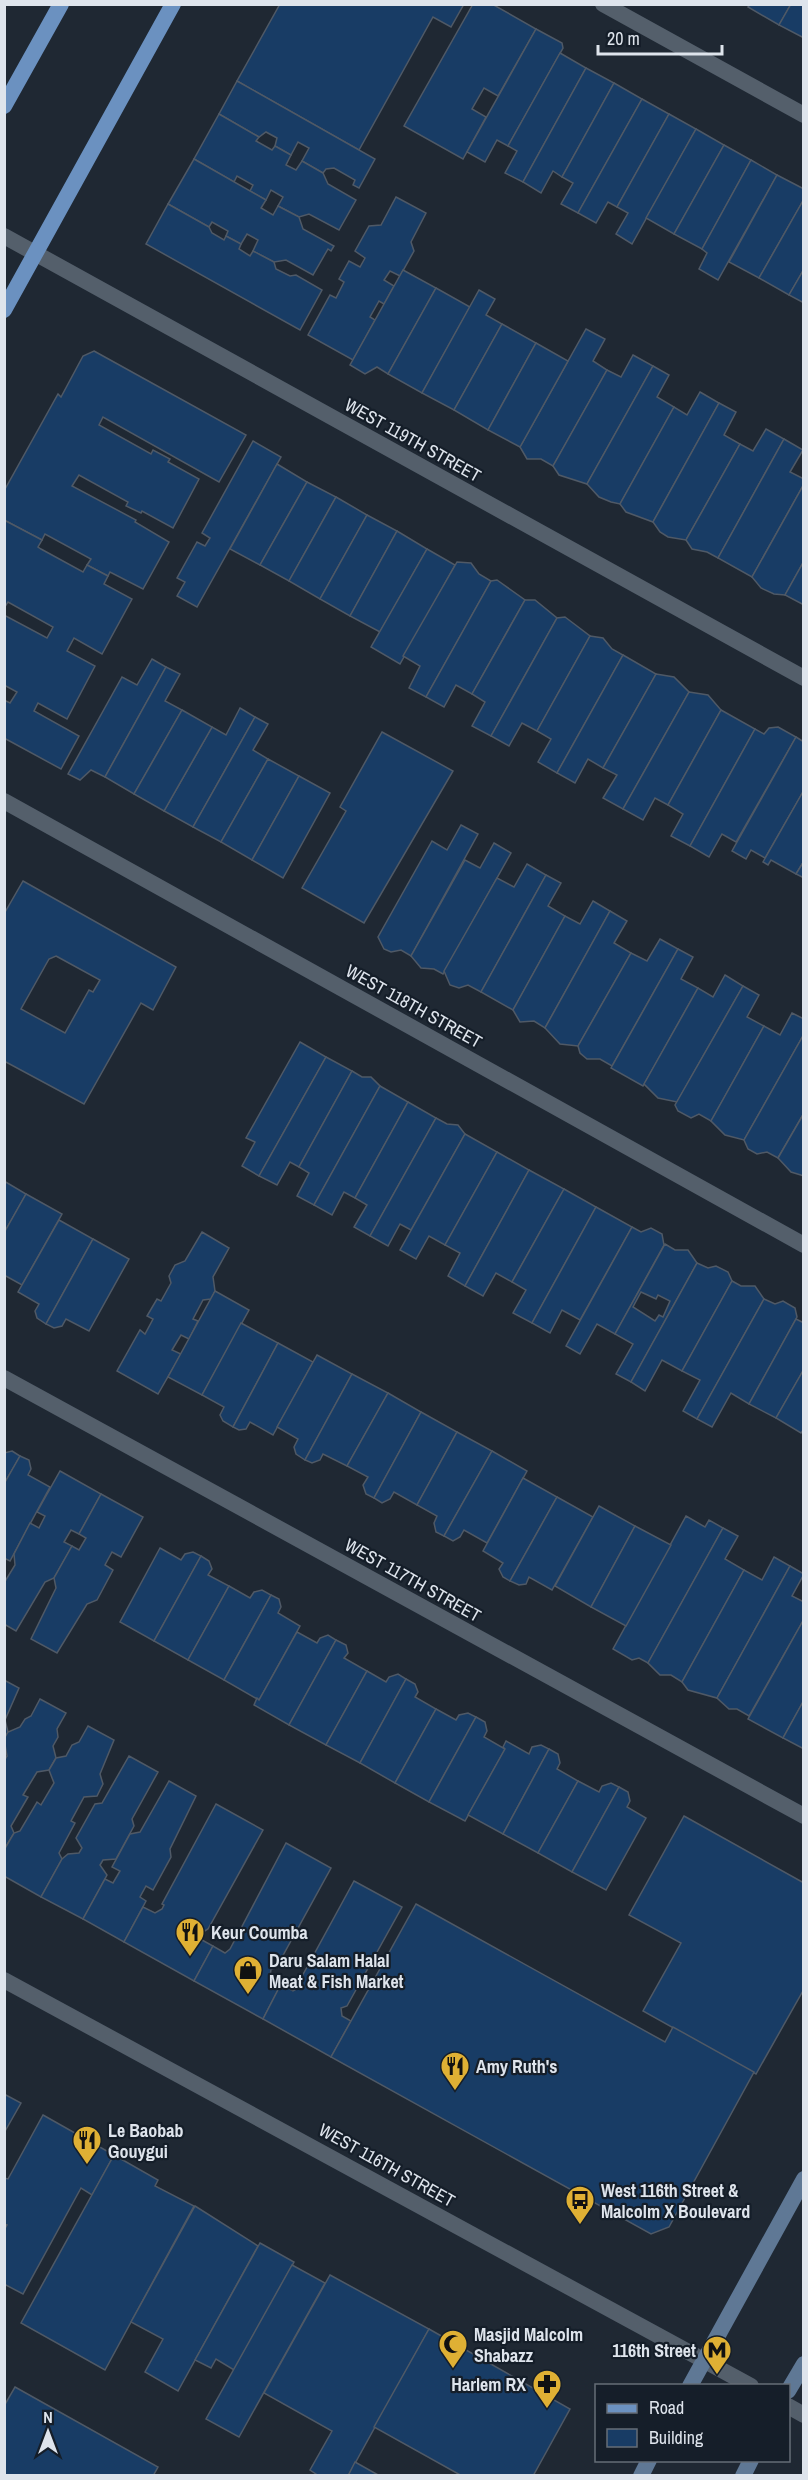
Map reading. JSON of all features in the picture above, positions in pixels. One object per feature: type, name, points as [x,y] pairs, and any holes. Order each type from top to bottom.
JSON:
[{"type":"main road","points":[[4,106],[61,4]]},
{"type":"main road","points":[[4,310],[173,4]]},
{"type":"main road","points":[[691,2384],[804,2179]]},
{"type":"main road","points":[[790,2389],[804,2364]]},
{"type":"street","points":[[603,4],[804,115]]},
{"type":"street","name":"WEST 119TH STREET","points":[[4,236],[804,678]]},
{"type":"street","name":"WEST 118TH STREET","points":[[4,801],[804,1245]]},
{"type":"street","name":"WEST 117TH STREET","points":[[4,1378],[804,1816]]},
{"type":"street","name":"WEST 116TH STREET","points":[[4,1980],[749,2384]]},
{"type":"street","points":[[790,2407],[804,2415]]},
{"type":"building","points":[[280,4],[464,4],[451,27],[433,17],[359,150],[237,81]]},
{"type":"building","points":[[473,4],[492,4],[536,29],[498,96],[484,88],[472,109],[486,117],[463,159],[404,126]]},
{"type":"building","points":[[750,4],[791,4],[779,25],[748,7]]},
{"type":"building","points":[[791,4],[804,4],[804,38],[779,25]]},
{"type":"building","points":[[536,29],[562,43],[563,48],[508,146],[497,140],[485,162],[467,152]]},
{"type":"building","points":[[560,53],[586,68],[523,182],[505,173],[517,151],[508,146]]},
{"type":"building","points":[[586,68],[614,83],[562,177],[553,171],[541,193],[523,182]]},
{"type":"building","points":[[237,81],[375,159],[359,188],[353,185],[355,180],[334,168],[326,169],[323,173],[302,161],[309,148],[298,142],[291,155],[275,146],[277,138],[266,132],[259,137],[219,114]]},
{"type":"building","points":[[614,83],[642,99],[578,213],[561,204],[573,183],[562,177]]},
{"type":"building","points":[[642,99],[669,114],[617,207],[608,202],[596,223],[578,213]]},
{"type":"building","points":[[219,114],[259,137],[256,141],[272,150],[275,146],[291,155],[286,165],[296,170],[302,161],[323,173],[328,184],[356,200],[339,230],[309,214],[299,217],[278,206],[283,197],[271,190],[266,200],[250,191],[253,185],[237,176],[234,182],[194,159]]},
{"type":"building","points":[[669,114],[696,129],[632,244],[616,234],[628,213],[617,207]]},
{"type":"building","points":[[696,129],[724,145],[674,234],[646,218]]},
{"type":"building","points":[[724,145],[751,160],[702,249],[674,234]]},
{"type":"building","points":[[194,159],[266,200],[261,208],[273,215],[278,206],[299,217],[303,229],[334,246],[331,251],[328,249],[313,275],[286,260],[274,262],[253,251],[258,240],[247,234],[241,244],[226,236],[228,231],[212,222],[209,227],[168,204]]},
{"type":"building","points":[[751,160],[777,175],[718,280],[699,269],[707,253],[702,249]]},
{"type":"building","points":[[777,175],[804,189],[804,199],[759,278],[729,262]]},
{"type":"building","points":[[396,197],[426,213],[411,242],[414,251],[400,276],[390,271],[384,280],[394,286],[384,304],[379,301],[370,317],[375,320],[353,360],[308,335],[330,295],[336,298],[344,282],[339,279],[349,261],[360,267],[365,258],[355,251],[369,226],[381,225]]},
{"type":"building","points":[[804,199],[804,269],[789,295],[759,278]]},
{"type":"building","points":[[168,204],[209,227],[212,233],[224,240],[226,236],[241,244],[239,249],[250,256],[253,251],[274,262],[276,269],[290,276],[296,275],[322,290],[300,330],[146,244]]},
{"type":"building","points":[[804,269],[804,303],[789,295]]},
{"type":"building","points":[[403,270],[436,288],[388,374],[377,367],[365,374],[350,365]]},
{"type":"building","points":[[436,288],[470,307],[422,393],[388,374]]},
{"type":"building","points":[[479,290],[495,299],[486,315],[502,324],[454,410],[422,393]]},
{"type":"building","points":[[502,324],[536,343],[488,430],[454,410]]},
{"type":"building","points":[[586,329],[605,339],[593,361],[607,370],[553,466],[541,459],[527,459],[520,447]]},
{"type":"building","points":[[536,343],[568,361],[520,447],[488,430]]},
{"type":"building","points":[[94,351],[246,435],[219,482],[103,417],[99,425],[151,454],[153,450],[170,459],[168,462],[199,479],[173,528],[142,511],[141,513],[126,506],[128,502],[79,475],[72,486],[136,520],[135,522],[169,542],[143,589],[110,572],[108,576],[87,565],[91,559],[45,534],[42,540],[4,520],[4,491],[58,394],[61,397],[83,356]]},
{"type":"building","points":[[633,355],[653,366],[587,484],[559,475],[553,466],[607,370],[621,377]]},
{"type":"building","points":[[653,366],[669,375],[657,397],[674,407],[620,504],[611,502],[599,497],[587,484]]},
{"type":"building","points":[[700,392],[719,403],[653,522],[626,512],[620,504],[674,407],[687,415]]},
{"type":"building","points":[[719,403],[736,412],[724,435],[740,444],[686,540],[668,537],[660,532],[653,522]]},
{"type":"building","points":[[766,429],[784,439],[718,558],[707,552],[692,549],[686,540],[740,444],[753,451]]},
{"type":"building","points":[[784,439],[803,450],[790,472],[804,479],[804,484],[752,577],[718,558]]},
{"type":"building","points":[[253,441],[281,457],[197,607],[177,596],[185,582],[177,578],[197,542],[205,546],[210,538],[202,533]]},
{"type":"building","points":[[277,464],[307,482],[260,565],[230,549]]},
{"type":"building","points":[[307,482],[336,497],[289,581],[260,565]]},
{"type":"building","points":[[804,484],[804,561],[785,595],[774,594],[761,588],[752,577]]},
{"type":"building","points":[[336,497],[367,515],[320,599],[289,581]]},
{"type":"building","points":[[367,515],[397,531],[350,616],[320,599]]},
{"type":"building","points":[[4,520],[42,540],[38,547],[83,572],[87,565],[108,576],[104,584],[132,599],[102,654],[74,638],[67,651],[95,666],[67,719],[38,703],[34,711],[79,736],[61,769],[4,738],[4,700],[10,703],[17,692],[4,685],[4,615],[47,638],[53,627],[8,602],[4,608]]},
{"type":"building","points":[[397,531],[427,549],[380,632],[350,616]]},
{"type":"building","points":[[427,549],[455,565],[400,664],[371,647]]},
{"type":"building","points":[[804,561],[804,605],[785,595]]},
{"type":"building","points":[[457,562],[471,563],[479,574],[491,581],[426,697],[409,688],[420,666],[403,656]]},
{"type":"building","points":[[497,580],[525,600],[472,694],[456,685],[444,707],[426,697],[491,581]]},
{"type":"building","points":[[525,600],[535,600],[557,618],[491,736],[472,726],[485,702],[472,694]]},
{"type":"building","points":[[565,617],[590,636],[537,731],[522,723],[509,746],[491,736],[557,618]]},
{"type":"building","points":[[590,636],[603,638],[612,649],[623,655],[557,773],[538,762],[551,739],[537,731]]},
{"type":"building","points":[[623,655],[656,674],[603,768],[588,759],[575,783],[557,773]]},
{"type":"building","points":[[152,659],[166,667],[105,777],[91,770],[80,780],[68,774],[122,677],[137,685]]},
{"type":"building","points":[[166,667],[180,674],[165,701],[182,710],[134,794],[105,777]]},
{"type":"building","points":[[656,674],[674,677],[689,692],[623,809],[603,798],[617,775],[603,768]]},
{"type":"building","points":[[689,692],[708,695],[721,710],[668,805],[655,798],[643,820],[623,809]]},
{"type":"building","points":[[240,708],[255,717],[193,827],[164,811],[212,727],[226,735]]},
{"type":"building","points":[[182,710],[212,727],[164,811],[134,794]]},
{"type":"building","points":[[721,710],[755,729],[690,846],[671,836],[683,814],[668,805]]},
{"type":"building","points":[[255,717],[268,724],[253,750],[268,759],[221,842],[193,827]]},
{"type":"building","points":[[778,727],[796,737],[736,842],[722,834],[709,857],[690,846],[755,729],[764,734],[769,728]]},
{"type":"building","points":[[382,732],[453,771],[364,923],[302,888],[346,811],[340,807]]},
{"type":"building","points":[[796,737],[804,742],[804,790],[765,858],[751,850],[746,859],[732,851]]},
{"type":"building","points":[[268,759],[299,776],[252,860],[221,842]]},
{"type":"building","points":[[299,776],[330,793],[283,878],[252,860]]},
{"type":"building","points":[[804,790],[804,861],[796,874],[771,860],[768,865],[763,862]]},
{"type":"building","points":[[461,825],[478,834],[411,956],[401,950],[391,952],[384,949],[378,937],[432,841],[447,850]]},
{"type":"building","points":[[494,843],[511,853],[443,974],[434,969],[421,968],[411,956],[465,860],[480,868]]},
{"type":"building","points":[[804,861],[804,878],[796,874]]},
{"type":"building","points":[[527,864],[546,875],[481,992],[468,985],[459,988],[450,985],[444,971],[497,878],[514,887]]},
{"type":"building","points":[[546,875],[561,883],[548,906],[565,916],[513,1010],[481,992]]},
{"type":"building","points":[[23,881],[176,967],[153,1010],[141,1003],[84,1104],[4,1061],[4,914]],"holes":[[[56,956],[100,980],[93,992],[89,990],[65,1033],[21,1009],[49,959]]]},
{"type":"building","points":[[593,901],[610,911],[545,1028],[534,1021],[520,1022],[513,1010],[565,916],[580,924]]},
{"type":"building","points":[[610,911],[627,921],[614,943],[631,953],[578,1046],[560,1044],[545,1028]]},
{"type":"building","points":[[660,939],[678,949],[612,1066],[600,1059],[587,1059],[580,1053],[578,1046],[631,953],[647,961]]},
{"type":"building","points":[[678,949],[693,957],[681,979],[698,988],[643,1086],[611,1068]]},
{"type":"building","points":[[725,975],[743,986],[677,1102],[658,1098],[644,1084],[698,988],[713,997]]},
{"type":"building","points":[[743,986],[759,995],[747,1017],[764,1026],[711,1121],[699,1114],[691,1118],[678,1111],[675,1105]]},
{"type":"building","points":[[792,1013],[804,1019],[804,1034],[744,1140],[725,1135],[711,1121],[764,1026],[780,1035]]},
{"type":"building","points":[[804,1034],[804,1113],[778,1158],[767,1152],[757,1154],[748,1149],[744,1140]]},
{"type":"building","points":[[300,1042],[326,1057],[259,1176],[242,1166],[255,1142],[246,1138]]},
{"type":"building","points":[[326,1057],[352,1071],[299,1167],[290,1162],[277,1185],[259,1176]]},
{"type":"building","points":[[352,1071],[362,1077],[371,1077],[380,1086],[314,1205],[297,1196],[309,1173],[299,1167]]},
{"type":"building","points":[[380,1086],[408,1102],[355,1198],[344,1192],[332,1215],[314,1205]]},
{"type":"building","points":[[408,1102],[436,1118],[370,1236],[354,1227],[367,1205],[355,1198]]},
{"type":"building","points":[[804,1113],[804,1176],[791,1172],[778,1158]]},
{"type":"building","points":[[436,1118],[447,1124],[458,1125],[465,1134],[411,1230],[400,1224],[388,1246],[370,1236]]},
{"type":"building","points":[[465,1134],[497,1152],[445,1245],[429,1236],[416,1259],[400,1250]]},
{"type":"building","points":[[497,1152],[529,1170],[465,1286],[448,1276],[460,1253],[445,1245]]},
{"type":"building","points":[[529,1170],[564,1189],[512,1282],[496,1273],[483,1296],[465,1286]]},
{"type":"building","points":[[4,1181],[26,1194],[4,1233]]},
{"type":"building","points":[[564,1189],[596,1207],[532,1323],[513,1313],[526,1290],[512,1282]]},
{"type":"building","points":[[26,1194],[62,1214],[22,1285],[4,1275],[4,1233]]},
{"type":"building","points":[[596,1207],[632,1227],[580,1320],[562,1310],[550,1333],[532,1323]]},
{"type":"building","points":[[59,1220],[93,1239],[46,1324],[37,1318],[35,1311],[39,1304],[18,1292]]},
{"type":"building","points":[[632,1227],[641,1232],[651,1228],[662,1234],[664,1245],[615,1334],[597,1324],[580,1354],[566,1346]]},
{"type":"building","points":[[202,1232],[229,1248],[213,1277],[215,1291],[211,1299],[203,1300],[193,1319],[198,1321],[189,1339],[181,1335],[172,1350],[181,1354],[158,1394],[117,1371],[140,1330],[145,1334],[153,1319],[147,1316],[157,1299],[161,1301],[171,1283],[169,1276],[175,1265],[185,1261]]},
{"type":"building","points":[[93,1239],[129,1259],[89,1331],[66,1319],[62,1326],[54,1328],[46,1324]]},
{"type":"building","points":[[665,1244],[675,1250],[688,1250],[697,1263],[631,1382],[616,1374],[633,1344],[615,1334]],"holes":[[[641,1292],[656,1299],[658,1295],[670,1301],[663,1317],[659,1315],[655,1321],[633,1307]]]},
{"type":"building","points":[[697,1263],[708,1268],[716,1266],[728,1272],[732,1281],[682,1371],[662,1360],[645,1391],[631,1382]]},
{"type":"building","points":[[732,1281],[741,1286],[755,1286],[764,1299],[697,1419],[683,1411],[700,1380],[682,1371]]},
{"type":"building","points":[[215,1291],[249,1310],[202,1395],[168,1377]]},
{"type":"building","points":[[764,1299],[775,1304],[783,1301],[795,1308],[797,1317],[749,1404],[731,1393],[712,1427],[697,1419]]},
{"type":"building","points":[[796,1319],[804,1323],[804,1369],[776,1418],[749,1404]]},
{"type":"building","points":[[241,1323],[278,1343],[233,1427],[223,1421],[220,1415],[224,1407],[202,1395]]},
{"type":"building","points":[[278,1343],[313,1362],[273,1435],[250,1422],[246,1429],[239,1430],[233,1427]]},
{"type":"building","points":[[317,1355],[352,1374],[305,1460],[296,1454],[294,1447],[298,1439],[277,1427]]},
{"type":"building","points":[[804,1369],[804,1429],[801,1433],[776,1418]]},
{"type":"building","points":[[352,1374],[388,1393],[347,1466],[323,1454],[320,1460],[312,1463],[305,1460]]},
{"type":"building","points":[[388,1393],[421,1412],[374,1498],[366,1494],[363,1485],[368,1477],[347,1466]]},
{"type":"building","points":[[421,1412],[457,1432],[417,1505],[394,1492],[390,1499],[382,1503],[374,1498]]},
{"type":"building","points":[[457,1432],[492,1451],[444,1536],[436,1532],[434,1523],[437,1516],[417,1505]]},
{"type":"building","points":[[12,1451],[20,1456],[4,1484],[4,1453]]},
{"type":"building","points":[[492,1451],[527,1471],[487,1543],[464,1530],[460,1537],[453,1541],[444,1536]]},
{"type":"building","points":[[20,1456],[29,1460],[31,1469],[28,1475],[50,1487],[10,1561],[4,1558],[4,1484]]},
{"type":"building","points":[[60,1471],[101,1494],[79,1534],[71,1530],[64,1542],[72,1546],[54,1578],[45,1582],[16,1631],[4,1624],[4,1583],[15,1565],[14,1554],[30,1523],[39,1528],[45,1516],[37,1512]]},
{"type":"building","points":[[523,1478],[557,1497],[510,1581],[503,1577],[499,1569],[503,1563],[483,1551]]},
{"type":"building","points":[[101,1494],[143,1517],[121,1557],[112,1552],[105,1565],[113,1570],[97,1600],[87,1604],[57,1653],[31,1639],[56,1588],[54,1578],[72,1546],[79,1550],[86,1538],[79,1534]]},
{"type":"building","points":[[557,1497],[593,1517],[552,1590],[529,1577],[526,1584],[519,1585],[510,1581]]},
{"type":"building","points":[[599,1506],[635,1526],[591,1607],[555,1586]]},
{"type":"building","points":[[686,1516],[705,1527],[709,1520],[723,1528],[648,1663],[639,1658],[632,1660],[613,1649]]},
{"type":"building","points":[[635,1526],[671,1545],[626,1626],[591,1607]]},
{"type":"building","points":[[723,1528],[738,1536],[725,1559],[744,1570],[682,1682],[671,1675],[660,1675],[648,1663]]},
{"type":"building","points":[[160,1548],[181,1560],[185,1554],[193,1552],[201,1556],[154,1641],[120,1622]]},
{"type":"building","points":[[201,1556],[209,1561],[212,1569],[208,1575],[229,1586],[188,1660],[154,1641]]},
{"type":"building","points":[[774,1557],[790,1566],[717,1698],[688,1690],[682,1682],[744,1570],[762,1580]]},
{"type":"building","points":[[790,1566],[804,1574],[792,1596],[804,1602],[804,1619],[749,1716],[737,1709],[729,1709],[717,1698]]},
{"type":"building","points":[[229,1586],[250,1598],[254,1592],[262,1590],[271,1595],[224,1680],[188,1660]]},
{"type":"building","points":[[271,1595],[279,1599],[281,1607],[278,1613],[300,1626],[259,1700],[224,1680]]},
{"type":"building","points":[[804,1619],[804,1700],[783,1738],[748,1719]]},
{"type":"building","points":[[297,1632],[317,1643],[320,1638],[328,1635],[336,1640],[289,1725],[254,1705]]},
{"type":"building","points":[[336,1640],[346,1645],[348,1653],[344,1658],[367,1671],[326,1745],[289,1725]]},
{"type":"building","points":[[367,1671],[386,1682],[389,1677],[398,1674],[406,1679],[360,1763],[326,1745]]},
{"type":"building","points":[[406,1679],[415,1684],[418,1692],[415,1697],[436,1709],[395,1783],[360,1763]]},
{"type":"building","points":[[4,1680],[19,1688],[5,1720],[8,1732],[4,1739]]},
{"type":"building","points":[[40,1699],[66,1713],[57,1729],[58,1737],[53,1746],[56,1758],[49,1770],[37,1772],[23,1795],[28,1797],[11,1826],[14,1833],[4,1850],[4,1761],[7,1756],[4,1739],[8,1732],[20,1727],[25,1719],[31,1716]]},
{"type":"building","points":[[804,1700],[804,1749],[783,1738]]},
{"type":"building","points":[[436,1709],[456,1720],[459,1715],[468,1713],[476,1717],[429,1802],[395,1783]]},
{"type":"building","points":[[476,1717],[485,1722],[487,1731],[484,1737],[505,1749],[465,1821],[429,1802]]},
{"type":"building","points":[[88,1726],[114,1740],[100,1774],[103,1784],[97,1796],[84,1797],[71,1821],[75,1823],[59,1853],[62,1859],[41,1897],[4,1876],[4,1850],[14,1833],[20,1831],[37,1802],[41,1805],[54,1783],[49,1770],[56,1758],[66,1756],[72,1745],[79,1742]]},
{"type":"building","points":[[506,1741],[529,1754],[532,1747],[541,1745],[549,1749],[503,1834],[468,1815],[505,1749],[503,1747]]},
{"type":"building","points":[[549,1749],[558,1754],[560,1763],[557,1769],[578,1781],[538,1853],[503,1834]]},
{"type":"building","points":[[129,1756],[158,1772],[132,1819],[134,1826],[116,1859],[103,1860],[100,1865],[107,1875],[83,1919],[41,1897],[62,1859],[68,1854],[79,1853],[82,1848],[76,1838],[95,1804],[102,1803]]},
{"type":"building","points":[[169,1781],[196,1796],[170,1849],[171,1857],[153,1890],[146,1886],[140,1897],[146,1901],[124,1942],[83,1919],[105,1879],[113,1883],[120,1871],[112,1867],[130,1834],[140,1832]]},
{"type":"building","points":[[578,1781],[599,1792],[602,1786],[611,1783],[619,1787],[572,1872],[538,1853]]},
{"type":"building","points":[[619,1787],[628,1792],[630,1801],[627,1807],[646,1818],[606,1890],[572,1872]]},
{"type":"building","points":[[216,1804],[263,1830],[208,1929],[203,1932],[202,1940],[213,1946],[194,1981],[124,1942],[143,1907],[155,1913],[162,1909],[164,1905],[162,1904]]},
{"type":"building","points":[[684,1816],[804,1883],[804,1989],[756,2074],[643,2011],[681,1943],[629,1915]]},
{"type":"building","points":[[286,1843],[331,1868],[276,1968],[271,1969],[270,1978],[281,1984],[263,2019],[194,1981],[213,1946],[225,1953],[230,1949]]},
{"type":"building","points":[[354,1881],[402,1907],[347,2006],[341,2008],[342,2016],[351,2021],[331,2057],[263,2019],[281,1984],[293,1991],[300,1987],[300,1980]]},
{"type":"building","points":[[416,1904],[665,2042],[673,2027],[754,2072],[669,2227],[651,2234],[331,2057]]},
{"type":"building","points":[[4,2094],[21,2103],[4,2133]]},
{"type":"building","points":[[43,2115],[114,2155],[92,2195],[81,2188],[23,2294],[4,2284],[4,2230],[7,2225],[4,2224],[4,2178],[8,2179]]},
{"type":"building","points":[[114,2155],[158,2180],[155,2186],[194,2206],[105,2370],[21,2323]]},
{"type":"building","points":[[195,2206],[258,2246],[178,2391],[145,2372],[163,2339],[131,2322]]},
{"type":"building","points":[[260,2243],[294,2262],[234,2370],[216,2359],[211,2368],[195,2360]]},
{"type":"building","points":[[292,2265],[325,2283],[239,2437],[206,2419]]},
{"type":"building","points":[[330,2275],[429,2329],[348,2476],[319,2476],[310,2470],[332,2431],[264,2393]]},
{"type":"building","name":"Masjid Malcolm Shabazz","points":[[429,2329],[570,2409],[533,2476],[462,2476],[374,2427]]},
{"type":"building","points":[[15,2387],[158,2467],[153,2476],[4,2476],[4,2406]]},
{"type":"building","points":[[355,2462],[380,2476],[348,2476]]},
{"type":"place","name":"Keur Coumba","points":[[190,1958]]},
{"type":"place","name":"Daru Salam Halal Meat & Fish Market","points":[[248,1996]]},
{"type":"place","name":"Amy Ruth's","points":[[455,2092]]},
{"type":"place","name":"Le Baobab Gouygui","points":[[87,2166]]},
{"type":"place","name":"West 116th Street & Malcolm X Boulevard","points":[[580,2226]]},
{"type":"place","name":"Masjid Malcolm Shabazz","points":[[453,2370]]},
{"type":"place","name":"116th Street","points":[[717,2376]]},
{"type":"place","name":"Harlem RX","points":[[547,2410]]}]
